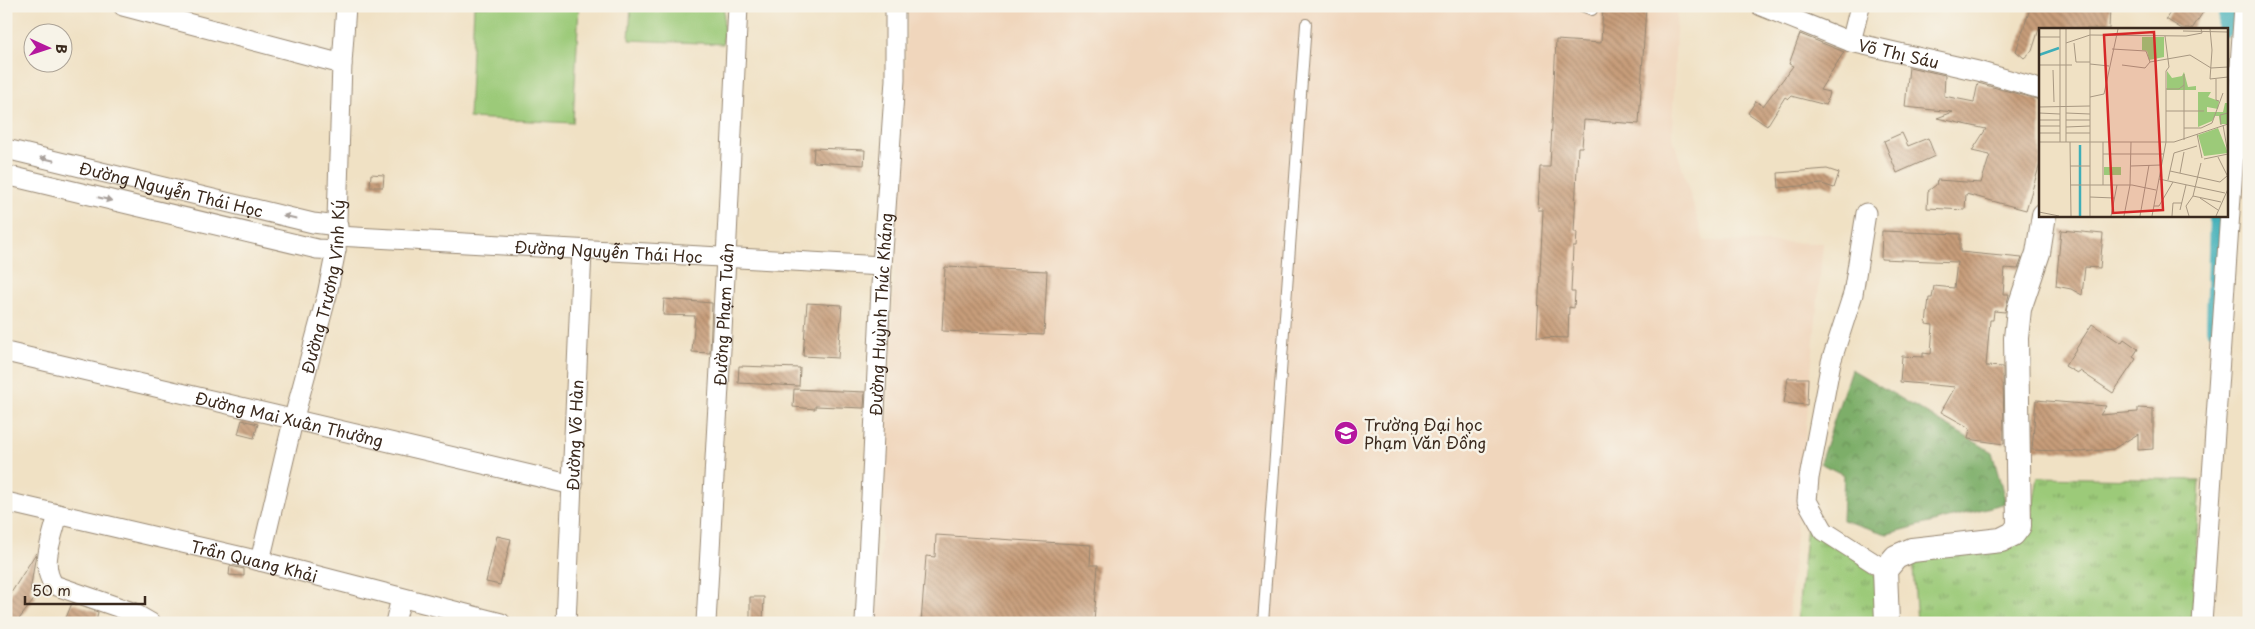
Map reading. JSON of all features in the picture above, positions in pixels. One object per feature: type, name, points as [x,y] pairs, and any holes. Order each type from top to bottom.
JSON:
[{"type":"street","points":[[122,6],[188,14],[342,64]]},
{"type":"street","name":"Đường Trương Vĩnh Ký","points":[[260,561],[293,421],[327,295],[337,237],[342,64],[346,6]]},
{"type":"street","name":"Đường Phạm Tuân","points":[[706,623],[738,6]]},
{"type":"street","name":"Đường Huỳnh Thúc Kháng","points":[[865,623],[882,266],[894,80],[896,6]]},
{"type":"street","name":"Võ Thị Sáu","points":[[1761,6],[1851,42],[1978,71],[2039,89]]},
{"type":"street","points":[[1851,42],[1860,6]]},
{"type":"street","points":[[2202,623],[2244,6]]},
{"type":"street","name":"Đường Nguyễn Thái Học","points":[[6,149],[294,218],[337,237],[882,266]]},
{"type":"street","name":"Đường Nguyễn Thái Học","points":[[6,175],[317,249],[337,237]]},
{"type":"street","points":[[1866,213],[1853,294],[1830,362],[1809,478],[1807,501],[1824,531],[1885,570]]},
{"type":"street","points":[[1887,623],[1885,570],[1896,557],[1912,550],[2001,540],[2013,534],[2019,526],[2016,338],[2019,309],[2038,253],[2044,216]]},
{"type":"street","name":"Đường Võ Hàn","points":[[566,623],[582,250]]},
{"type":"street","name":"Đường Mai Xuân Thưởng","points":[[6,352],[293,421],[573,485]]},
{"type":"street","name":"Trần Quang Khải","points":[[6,502],[260,561],[501,623]]},
{"type":"street","points":[[58,514],[47,561],[47,576],[54,585],[132,612],[151,623]]},
{"type":"street","points":[[395,623],[401,598]]},
{"type":"lane","points":[[1263,623],[1306,24]]},
{"type":"shaded area","name":"Trường Đại học Phạm Văn Đồng","points":[[908,6],[1677,6],[1672,134],[1704,241],[1823,243],[1788,623],[877,623]]},
{"type":"green space","points":[[474,6],[579,6],[573,123],[469,118]]},
{"type":"green space","points":[[631,6],[724,6],[723,44],[629,40]]},
{"type":"green space","points":[[1851,369],[1992,452],[2006,503],[1887,534],[1842,520],[1844,475],[1820,463]]},
{"type":"green space","points":[[2038,477],[2200,480],[2192,623],[1917,623],[1912,553],[2028,534]]},
{"type":"green space","points":[[1808,516],[1876,577],[1882,623],[1797,623]]},
{"type":"building","points":[[1603,6],[1646,6],[1639,124],[1584,120],[1582,147],[1578,147],[1574,232],[1577,232],[1576,247],[1573,247],[1571,292],[1575,292],[1574,308],[1569,307],[1568,338],[1537,337],[1543,210],[1538,210],[1540,167],[1550,167],[1556,40],[1601,43]]},
{"type":"building","points":[[2031,6],[2110,6],[2109,28],[2039,28],[2032,51],[2024,58],[2016,51]]},
{"type":"building","points":[[2174,6],[2207,6],[2193,28],[2180,28],[2166,19]]},
{"type":"building","points":[[1800,34],[1844,52],[1820,90],[1829,92],[1826,105],[1791,96],[1788,99],[1785,97],[1767,126],[1748,113],[1756,101],[1763,106],[1793,66],[1789,64]]},
{"type":"building","points":[[1909,67],[1945,75],[1944,96],[1974,102],[1978,83],[2039,100],[2039,167],[2026,210],[1966,194],[1965,210],[1927,208],[1928,191],[1936,185],[1937,180],[1981,183],[1990,155],[1972,151],[1986,129],[1937,118],[1953,112],[1905,107]]},
{"type":"building","points":[[1902,133],[1908,146],[1928,138],[1935,156],[1897,173],[1884,141]]},
{"type":"building","points":[[814,148],[865,150],[864,165],[813,162]]},
{"type":"building","points":[[1827,169],[1839,173],[1834,188],[1822,184],[1779,188],[1778,173]]},
{"type":"building","points":[[371,174],[384,175],[383,187],[370,187]]},
{"type":"building","points":[[2061,230],[2103,234],[2100,268],[2085,267],[2082,295],[2071,289],[2056,286]]},
{"type":"building","points":[[1882,231],[1960,234],[1960,252],[2022,258],[2018,269],[2005,268],[2003,294],[2009,294],[2005,312],[1994,311],[1993,320],[1990,320],[1986,366],[2003,367],[2004,444],[1968,439],[1970,428],[1941,412],[1955,387],[1900,382],[1902,356],[1923,357],[1923,353],[1931,354],[1933,325],[1926,324],[1929,298],[1932,298],[1934,286],[1954,288],[1957,262],[1881,259]]},
{"type":"building","points":[[945,267],[1047,271],[1044,335],[942,331]]},
{"type":"building","points":[[664,299],[712,303],[710,353],[692,352],[695,316],[663,315]]},
{"type":"building","points":[[807,303],[842,305],[838,358],[803,356]]},
{"type":"building","points":[[2092,324],[2121,343],[2124,339],[2138,349],[2133,357],[2136,359],[2113,393],[2080,371],[2077,373],[2065,366]]},
{"type":"building","points":[[739,366],[800,368],[799,386],[738,383]]},
{"type":"building","points":[[1788,378],[1808,378],[1807,405],[1784,403]]},
{"type":"building","points":[[794,389],[865,392],[864,408],[815,406],[815,409],[793,407]]},
{"type":"building","points":[[2036,400],[2106,406],[2100,415],[2138,412],[2138,408],[2153,409],[2153,449],[2138,450],[2138,434],[2113,449],[2082,452],[2032,450]]},
{"type":"building","points":[[242,420],[258,424],[254,438],[238,434]]},
{"type":"building","points":[[936,535],[1091,545],[1090,565],[1098,565],[1094,623],[921,623],[926,556],[935,557]]},
{"type":"building","points":[[497,536],[511,539],[500,585],[486,582]]},
{"type":"building","points":[[36,553],[30,592],[36,597],[16,623],[6,623],[6,601]]},
{"type":"building","points":[[230,566],[244,569],[244,576],[229,575]]},
{"type":"building","points":[[750,597],[764,597],[763,623],[750,623]]},
{"type":"building","points":[[72,603],[98,612],[96,623],[64,623]]},
{"type":"waterway","points":[[2225,28],[2227,6]]},
{"type":"waterway","points":[[2214,328],[2217,216]]},
{"type":"place","name":"Trường Đại học Phạm Văn Đồng","points":[[1346,433]]}]
